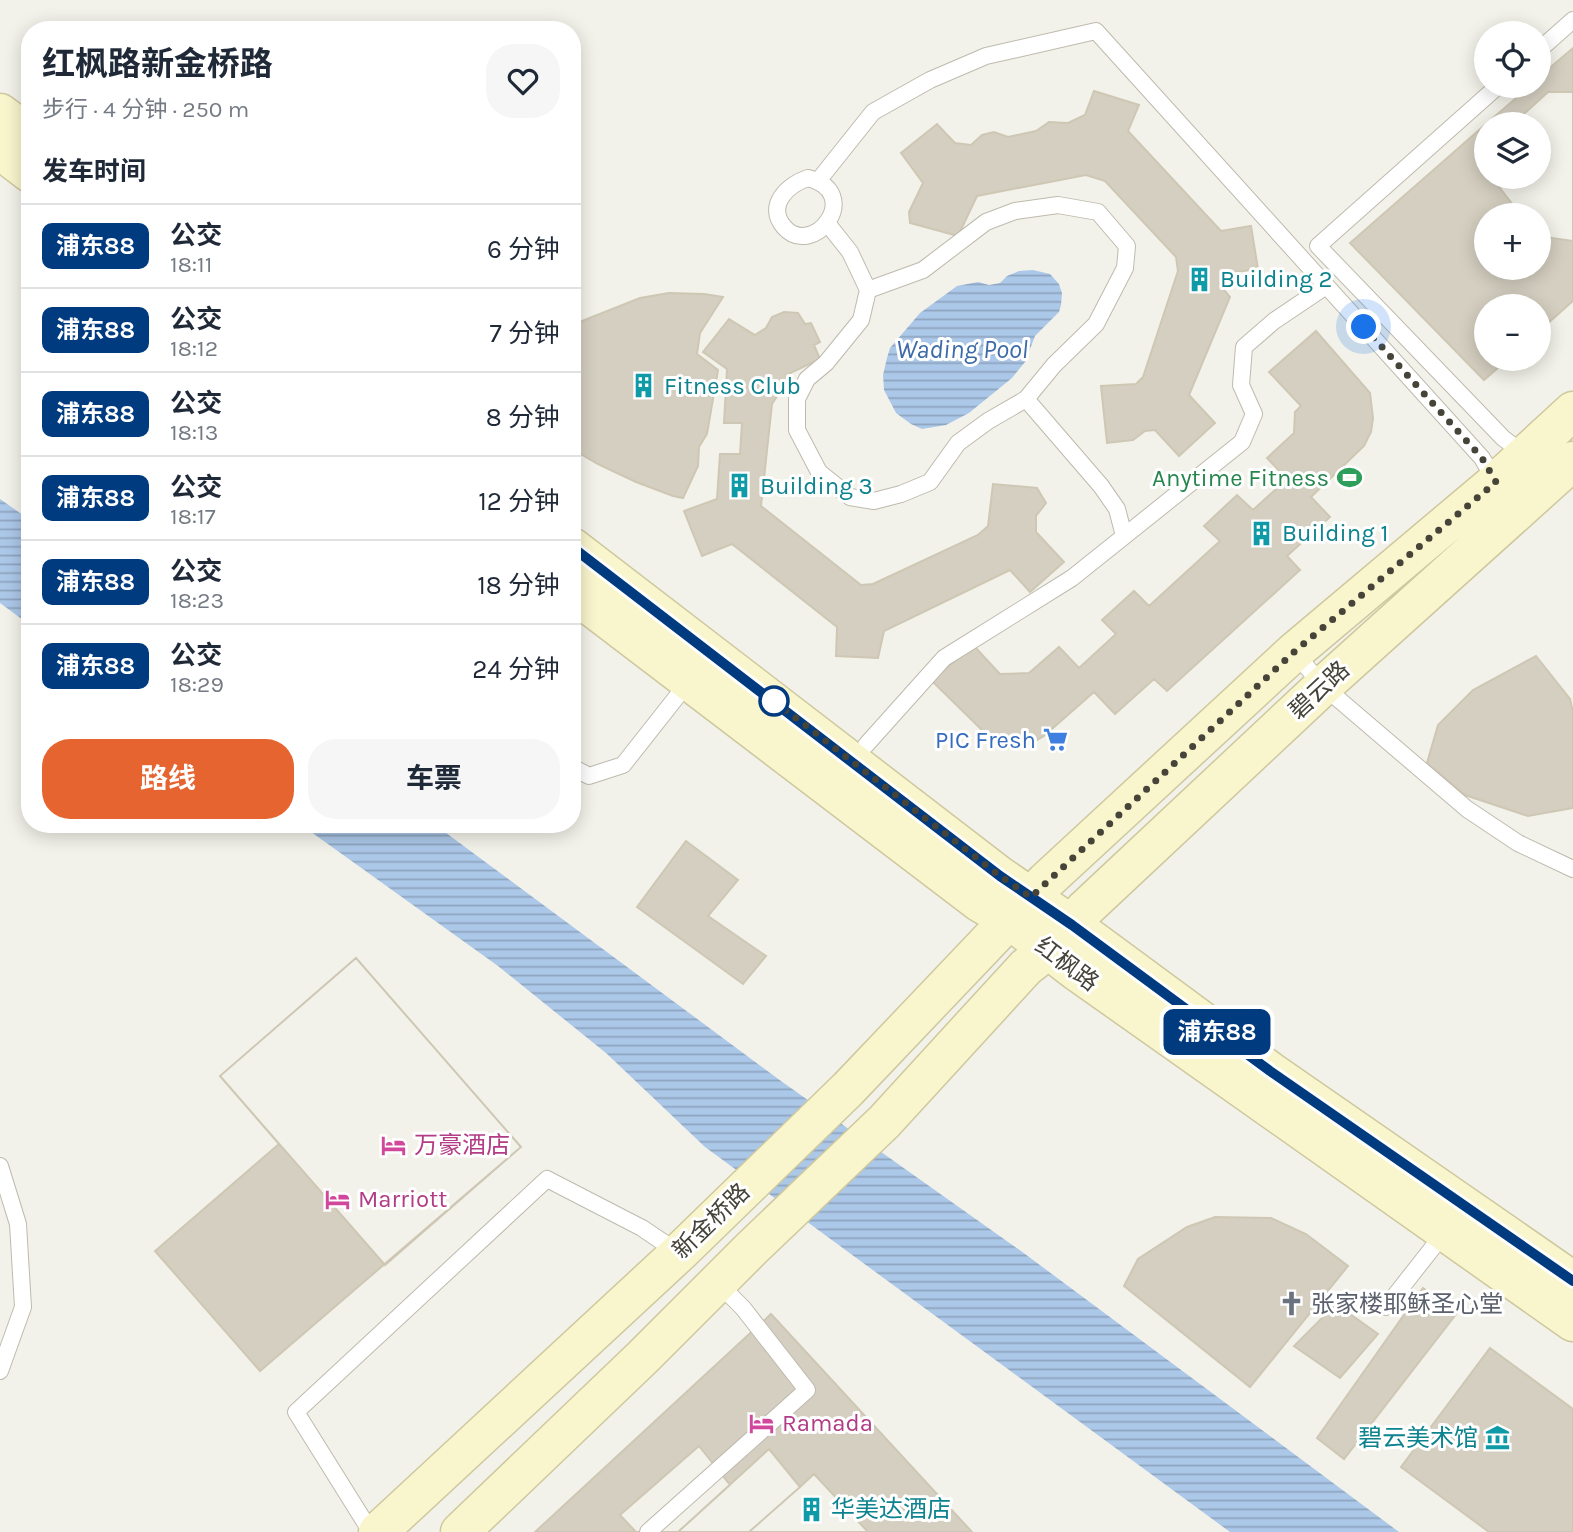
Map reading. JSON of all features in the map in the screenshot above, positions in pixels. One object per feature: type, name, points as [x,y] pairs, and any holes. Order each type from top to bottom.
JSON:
[{"type":"street","points":[[0,113],[21,128]]},
{"type":"street","points":[[0,150],[21,166]]},
{"type":"street","name":"碧云路","points":[[1060,938],[1085,909],[1323,686],[1547,465],[1573,411]]},
{"type":"street","name":"碧云路","points":[[1020,909],[1294,652],[1496,482],[1547,465]]},
{"type":"street","name":"红枫路","points":[[581,555],[701,667],[979,902],[1020,909],[1445,1232],[1573,1322]]},
{"type":"street","name":"红枫路","points":[[581,597],[701,667]]},
{"type":"street","name":"新金桥路","points":[[378,1532],[679,1253],[848,1089],[1020,909]]},
{"type":"street","name":"红枫路","points":[[1060,938],[1270,1071],[1573,1280]]},
{"type":"street","name":"新金桥路","points":[[460,1532],[884,1122],[1026,967],[1060,938]]},
{"type":"lane","points":[[1551,39],[1573,20]]},
{"type":"lane","points":[[818,181],[873,112],[930,80],[986,56],[1096,31],[1482,458],[1496,482]]},
{"type":"lane","points":[[1484,98],[1318,246],[1503,438],[1547,465]]},
{"type":"lane","points":[[808,178],[818,181],[826,186],[834,200],[827,223],[821,229],[805,236],[794,234],[785,228],[780,220],[779,201],[791,185],[808,178]]},
{"type":"lane","points":[[827,223],[850,252],[868,290],[861,320],[826,363],[807,379],[797,399],[797,430],[819,472],[850,497],[874,501],[930,482],[958,443],[988,421],[1026,399],[1054,365],[1096,324],[1125,268],[1127,246],[1098,212],[1058,205],[1015,211],[986,222],[923,270],[868,290]]},
{"type":"lane","points":[[866,745],[944,658],[1072,578],[1241,442],[1254,414],[1241,385],[1244,347],[1274,321],[1326,286]]},
{"type":"lane","points":[[1026,399],[1101,486],[1117,509],[1125,536]]},
{"type":"lane","points":[[1294,652],[1323,686],[1467,809],[1518,843],[1571,862]]},
{"type":"lane","points":[[581,772],[589,776],[623,765],[701,667]]},
{"type":"lane","points":[[0,1166],[18,1224],[23,1307],[0,1371]]},
{"type":"lane","points":[[371,1532],[296,1412],[547,1179],[642,1228],[679,1253]]},
{"type":"lane","points":[[1386,1307],[1445,1232]]},
{"type":"lane","points":[[648,1532],[807,1390],[743,1308],[719,1284]]},
{"type":"water","name":"Wading Pool","points":[[1033,270],[1050,274],[1059,284],[1062,293],[1061,305],[1059,312],[1035,336],[1025,362],[1012,378],[969,413],[946,425],[922,429],[896,413],[884,390],[883,375],[887,358],[890,348],[920,313],[957,286],[978,282],[989,285],[1000,283],[1007,276],[1019,271]]},
{"type":"water","points":[[0,499],[21,514],[21,618],[0,603]]},
{"type":"water","points":[[313,833],[446,833],[781,1081],[1021,1251],[1399,1532],[1230,1532],[705,1147],[606,1053],[498,966]]},
{"type":"building","points":[[1573,48],[1573,301],[1551,320],[1551,294],[1474,294],[1474,370],[1350,243],[1474,134],[1474,189],[1551,189],[1551,112],[1500,112],[1516,98],[1551,98],[1551,67]]},
{"type":"building","name":"Building 2","points":[[1094,91],[1139,105],[1128,131],[1221,231],[1251,226],[1258,269],[1229,273],[1219,284],[1230,297],[1189,395],[1215,423],[1179,456],[1155,430],[1145,431],[1133,440],[1107,443],[1101,386],[1136,384],[1143,377],[1178,271],[1176,257],[1105,181],[1086,175],[977,196],[958,236],[910,223],[909,212],[923,183],[901,153],[937,124],[955,143],[971,145],[982,135],[994,132],[1008,137],[1036,131],[1049,122],[1068,123],[1085,115]]},
{"type":"building","points":[[1551,92],[1573,92],[1573,241],[1551,238],[1551,203],[1512,203],[1501,189],[1551,189],[1551,112],[1526,112],[1541,98],[1551,98]]},
{"type":"building","name":"Fitness Club","points":[[669,293],[723,297],[700,333],[697,354],[718,370],[707,434],[699,447],[698,466],[683,498],[636,482],[581,454],[581,321],[640,298]]},
{"type":"building","name":"Building 3","points":[[784,312],[798,313],[805,324],[811,323],[820,342],[814,345],[820,359],[786,375],[787,381],[772,404],[761,506],[861,585],[873,584],[978,535],[988,526],[993,484],[1037,488],[1046,503],[1036,516],[1036,532],[1064,562],[1030,592],[1010,570],[884,631],[878,658],[836,656],[837,627],[732,544],[702,556],[684,511],[717,499],[720,454],[740,454],[742,423],[724,423],[727,369],[703,352],[729,319],[755,335],[766,328],[772,317]]},
{"type":"building","name":"Building 1","points":[[1316,331],[1370,393],[1373,418],[1371,432],[1364,446],[1311,497],[1330,517],[1287,556],[1300,570],[1167,691],[1154,679],[1115,714],[1094,692],[1044,736],[1023,748],[1009,748],[993,741],[932,681],[973,645],[1000,674],[1029,673],[1059,647],[1079,668],[1116,634],[1102,620],[1134,591],[1149,606],[1220,541],[1204,526],[1237,495],[1253,510],[1287,479],[1267,458],[1294,433],[1295,412],[1301,406],[1269,372]]},
{"type":"building","points":[[1475,371],[1494,371],[1484,380]]},
{"type":"building","points":[[1536,656],[1570,699],[1573,712],[1573,808],[1528,816],[1465,795],[1427,763],[1438,725],[1473,690]]},
{"type":"building","points":[[686,841],[738,880],[708,916],[766,956],[743,984],[637,907]]},
{"type":"building","name":"Marriott","points":[[356,958],[521,1147],[260,1371],[155,1251],[279,1144],[220,1076]]},
{"type":"building","name":"Marriott","points":[[356,958],[521,1147],[385,1265],[220,1076]]},
{"type":"building","points":[[1215,1217],[1271,1218],[1306,1234],[1348,1266],[1250,1387],[1124,1286],[1138,1259],[1187,1227]]},
{"type":"building","points":[[1423,1288],[1457,1313],[1344,1459],[1317,1438]]},
{"type":"building","points":[[1336,1304],[1378,1334],[1340,1378],[1294,1346]]},
{"type":"building","name":"Ramada","points":[[771,1314],[972,1532],[535,1532]]},
{"type":"building","name":"碧云美术馆","points":[[1490,1348],[1573,1409],[1573,1532],[1489,1532],[1401,1467]]},
{"type":"building","points":[[699,1446],[730,1485],[678,1532],[636,1532],[620,1515]]},
{"type":"building","points":[[769,1449],[800,1487],[749,1532],[678,1532]]},
{"type":"building","name":"华美达酒店","points":[[814,1474],[868,1532],[749,1532],[800,1487]]},
{"type":"bus line","name":"浦东88","points":[[581,554],[1000,876],[1072,925],[1270,1071],[1573,1281]]},
{"type":"place","name":"Building 2","points":[[1200,279]]},
{"type":"place","name":"Fitness Club","points":[[644,386]]},
{"type":"place","name":"Anytime Fitness","points":[[1349,478]]},
{"type":"place","name":"Building 3","points":[[740,486]]},
{"type":"place","name":"Building 1","points":[[1262,533]]},
{"type":"place","name":"PIC Fresh","points":[[1056,740]]},
{"type":"place","name":"万豪酒店","points":[[394,1145]]},
{"type":"place","name":"Marriott","points":[[338,1199]]},
{"type":"place","name":"张家楼耶稣圣心堂","points":[[1291,1304]]},
{"type":"place","name":"Ramada","points":[[762,1423]]},
{"type":"place","name":"碧云美术馆","points":[[1498,1438]]},
{"type":"place","name":"华美达酒店","points":[[811,1509]]},
{"type":"route","points":[[774,701],[765,694],[1000,876],[1031,897],[1045,881],[1294,652],[1496,482],[1482,458],[1364,327]]}]
